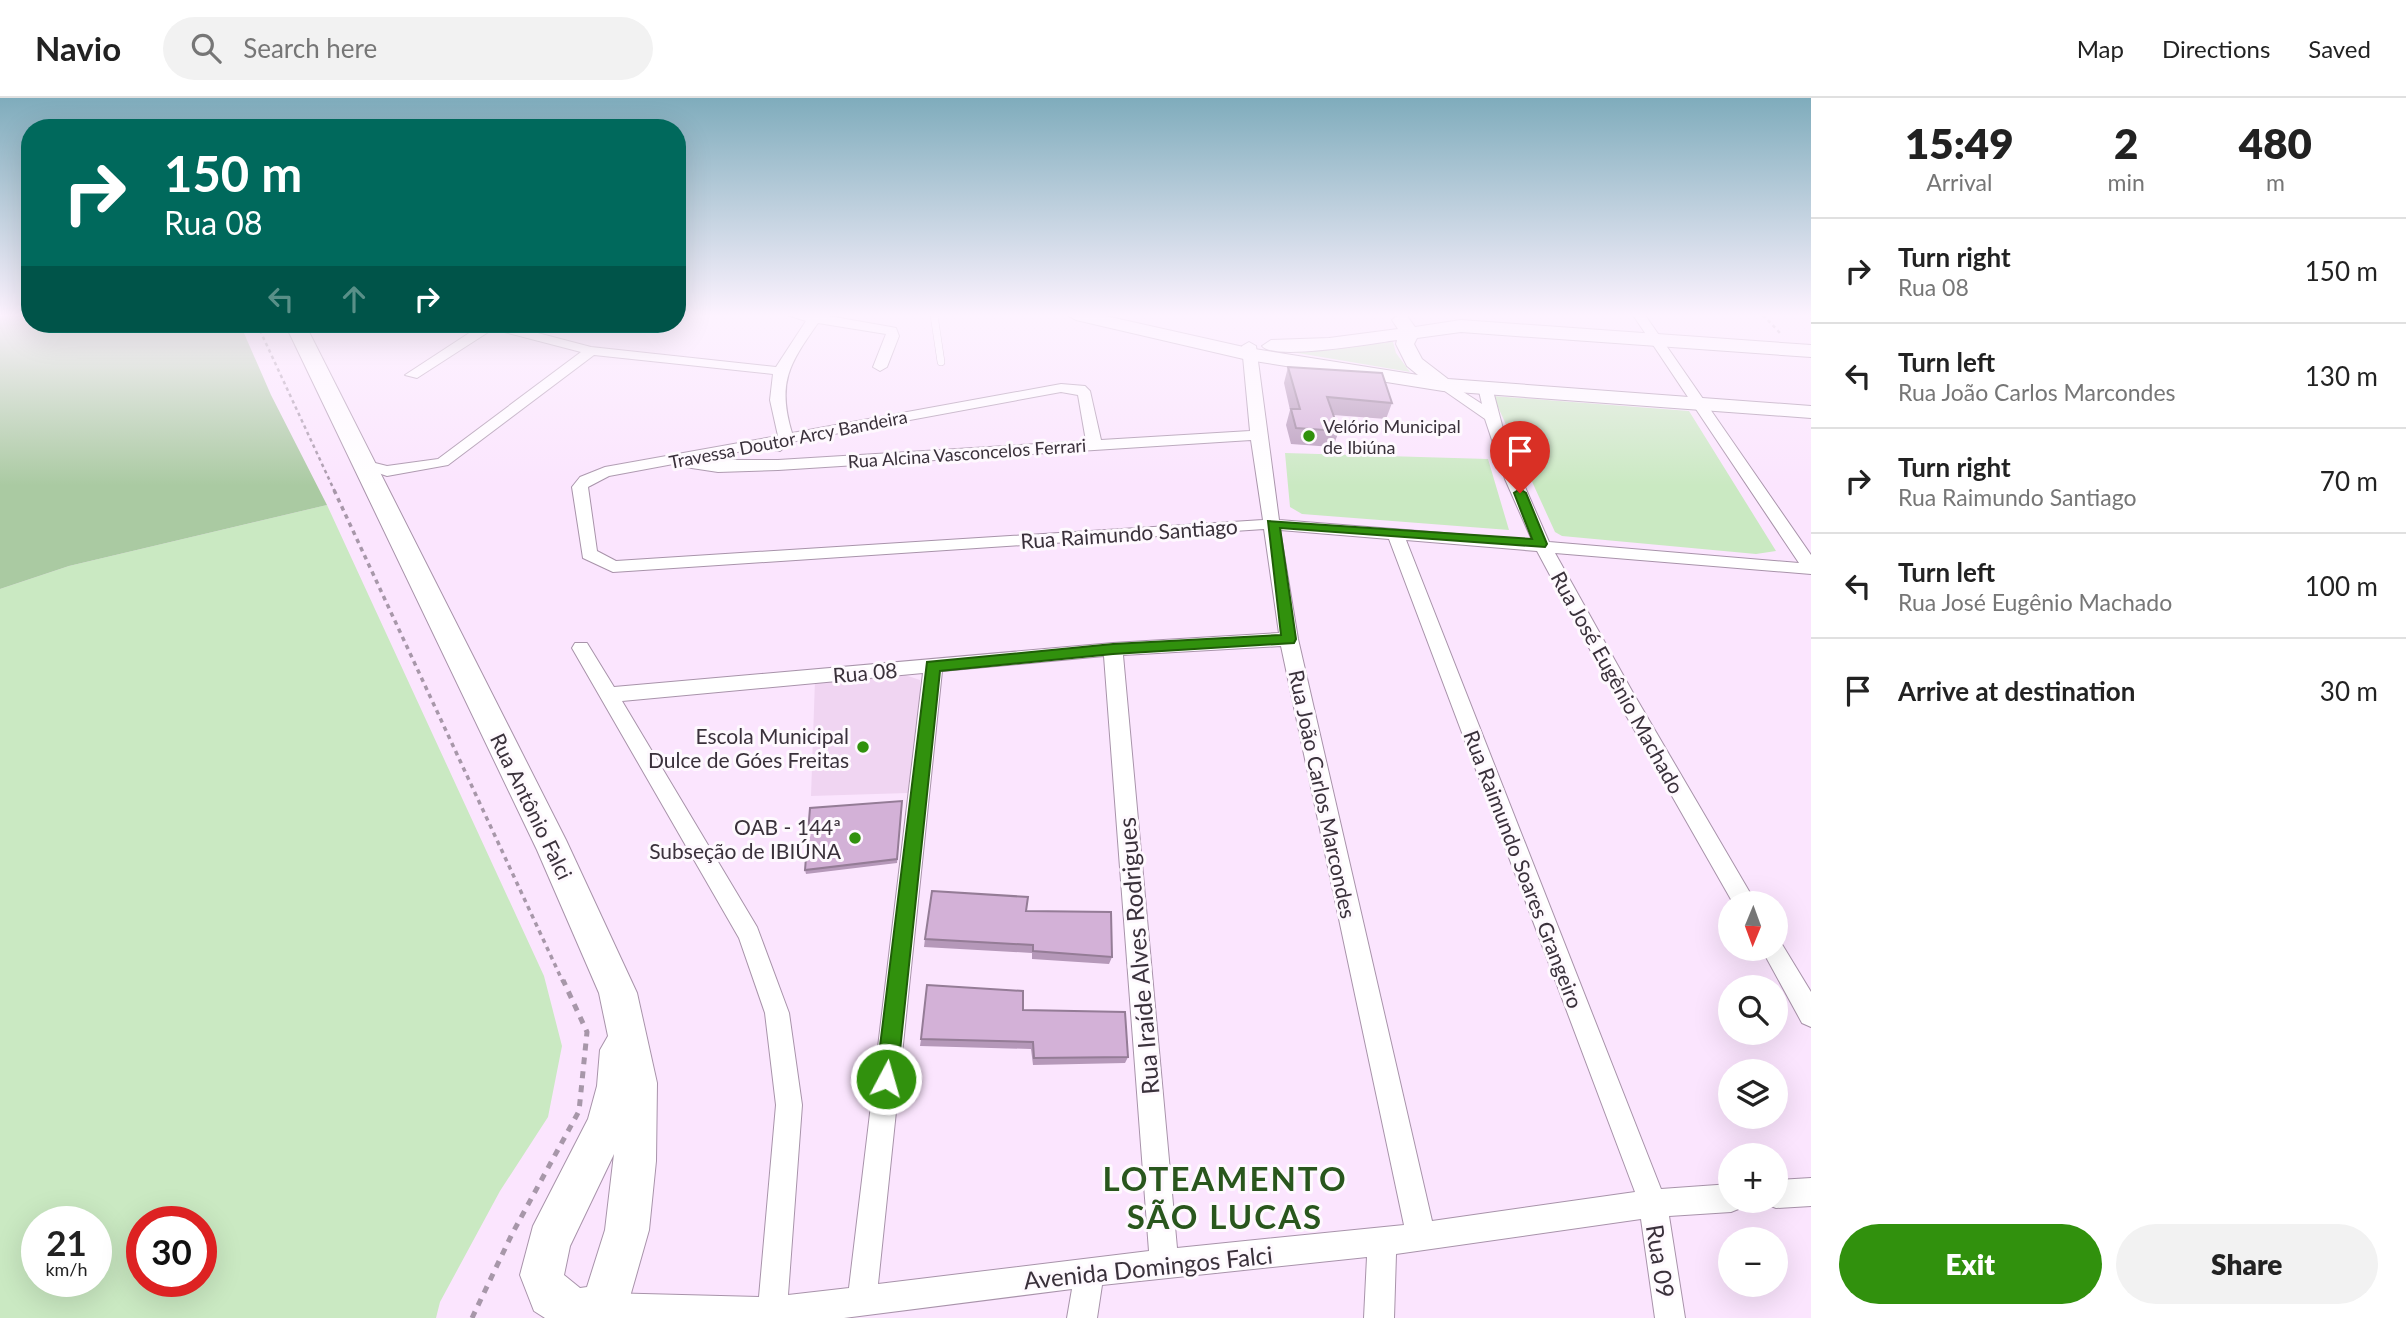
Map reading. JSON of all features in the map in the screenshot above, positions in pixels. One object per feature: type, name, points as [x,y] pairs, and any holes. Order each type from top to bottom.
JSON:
[{"type":"main road","name":"Rua Antônio Falci","points":[[318,372],[554,850],[618,993],[637,1083],[635,1161],[627,1230],[603,1313]]},
{"type":"main road","points":[[1370,372],[1443,385],[1811,412]]},
{"type":"main road","points":[[1428,372],[1443,385]]},
{"type":"main road","points":[[603,1313],[576,1311],[550,1295],[542,1275],[550,1242],[607,1125],[617,1086],[620,1055],[618,993]]},
{"type":"street","points":[[412,375],[417,372]]},
{"type":"street","points":[[363,465],[387,471],[443,462],[564,372]]},
{"type":"street","points":[[778,465],[778,454],[786,439],[775,393],[779,372]]},
{"type":"street","name":"Rua João Carlos Marcondes","points":[[1251,372],[1289,639],[1421,1237]]},
{"type":"street","points":[[1679,372],[1811,568]]},
{"type":"street","points":[[1443,385],[1490,416]]},
{"type":"street","name":"Rua José Eugênio Machado","points":[[1485,387],[1490,416],[1540,544],[1627,702],[1738,891]]},
{"type":"street","name":"Travessa Doutor Arcy Bandeira","points":[[605,472],[1073,388],[1085,394],[1094,444]]},
{"type":"street","name":"Rua Alcina Vasconcelos Ferrari","points":[[676,461],[718,467],[778,465],[1258,435]]},
{"type":"street","name":"Rua Raimundo Santiago","points":[[605,472],[586,481],[580,487],[579,495],[589,554],[612,567],[1272,524],[1811,568]]},
{"type":"street","name":"Rua Raimundo Soares Grangeiro","points":[[1395,534],[1653,1203]]},
{"type":"street","name":"Rua 08","points":[[608,695],[1113,649],[1289,639]]},
{"type":"street","points":[[580,648],[749,934],[777,1013],[789,1105],[773,1315]]},
{"type":"street","name":"Rua Iraíde Alves Rodrigues","points":[[1113,649],[1164,1264]]},
{"type":"street","points":[[862,1300],[933,666]]},
{"type":"street","points":[[1780,961],[1811,1015]]},
{"type":"street","points":[[1788,1193],[1811,1192]]},
{"type":"street","name":"Avenida Domingos Falci","points":[[603,1313],[773,1315],[862,1300],[1090,1272],[1421,1237],[1653,1203],[1718,1199]]},
{"type":"street","name":"Rua 09","points":[[1653,1203],[1670,1318]]},
{"type":"street","points":[[1379,1318],[1382,1241]]},
{"type":"street","points":[[1082,1318],[1090,1272]]},
{"type":"path","points":[[279,372],[587,1032],[579,1111],[512,1234],[472,1318]]},
{"type":"shaded area","name":"Escola Municipal Dulce de Góes Freitas","points":[[902,674],[920,680],[920,702],[908,793],[811,796],[815,680]]},
{"type":"green space","points":[[0,372],[261,372],[327,505],[69,566],[0,589]]},
{"type":"green space","points":[[1493,396],[1689,411],[1776,551],[1756,554],[1562,536],[1555,532]]},
{"type":"green space","points":[[1285,453],[1488,459],[1509,530],[1302,514],[1290,507]]},
{"type":"green space","points":[[327,505],[544,976],[562,1046],[548,1117],[500,1191],[440,1302],[436,1318],[0,1318],[0,589],[69,566]]},
{"type":"building","points":[[1289,372],[1382,373],[1392,403],[1327,397],[1339,431],[1296,428],[1291,409],[1300,409]]},
{"type":"building","name":"OAB - 144ª Subseção de IBIÚNA","points":[[902,801],[897,859],[805,870],[810,808]]},
{"type":"building","points":[[932,891],[1028,897],[1026,911],[1111,912],[1112,957],[1033,951],[1033,945],[925,939]]},
{"type":"building","points":[[927,985],[1023,991],[1023,1010],[1125,1012],[1128,1057],[1034,1058],[1033,1042],[921,1039]]},
{"type":"place","name":"Velório Municipal de Ibiúna","points":[[1309,436]]},
{"type":"place","name":"Escola Municipal Dulce de Góes Freitas","points":[[863,747]]},
{"type":"place","name":"OAB - 144ª Subseção de IBIÚNA","points":[[855,838]]},
{"type":"district","name":"LOTEAMENTO SÃO LUCAS","points":[[1225,1197]]},
{"type":"route","points":[[886,1079],[933,666],[1113,649],[1289,639],[1272,524],[1540,544],[1520,493]]}]
